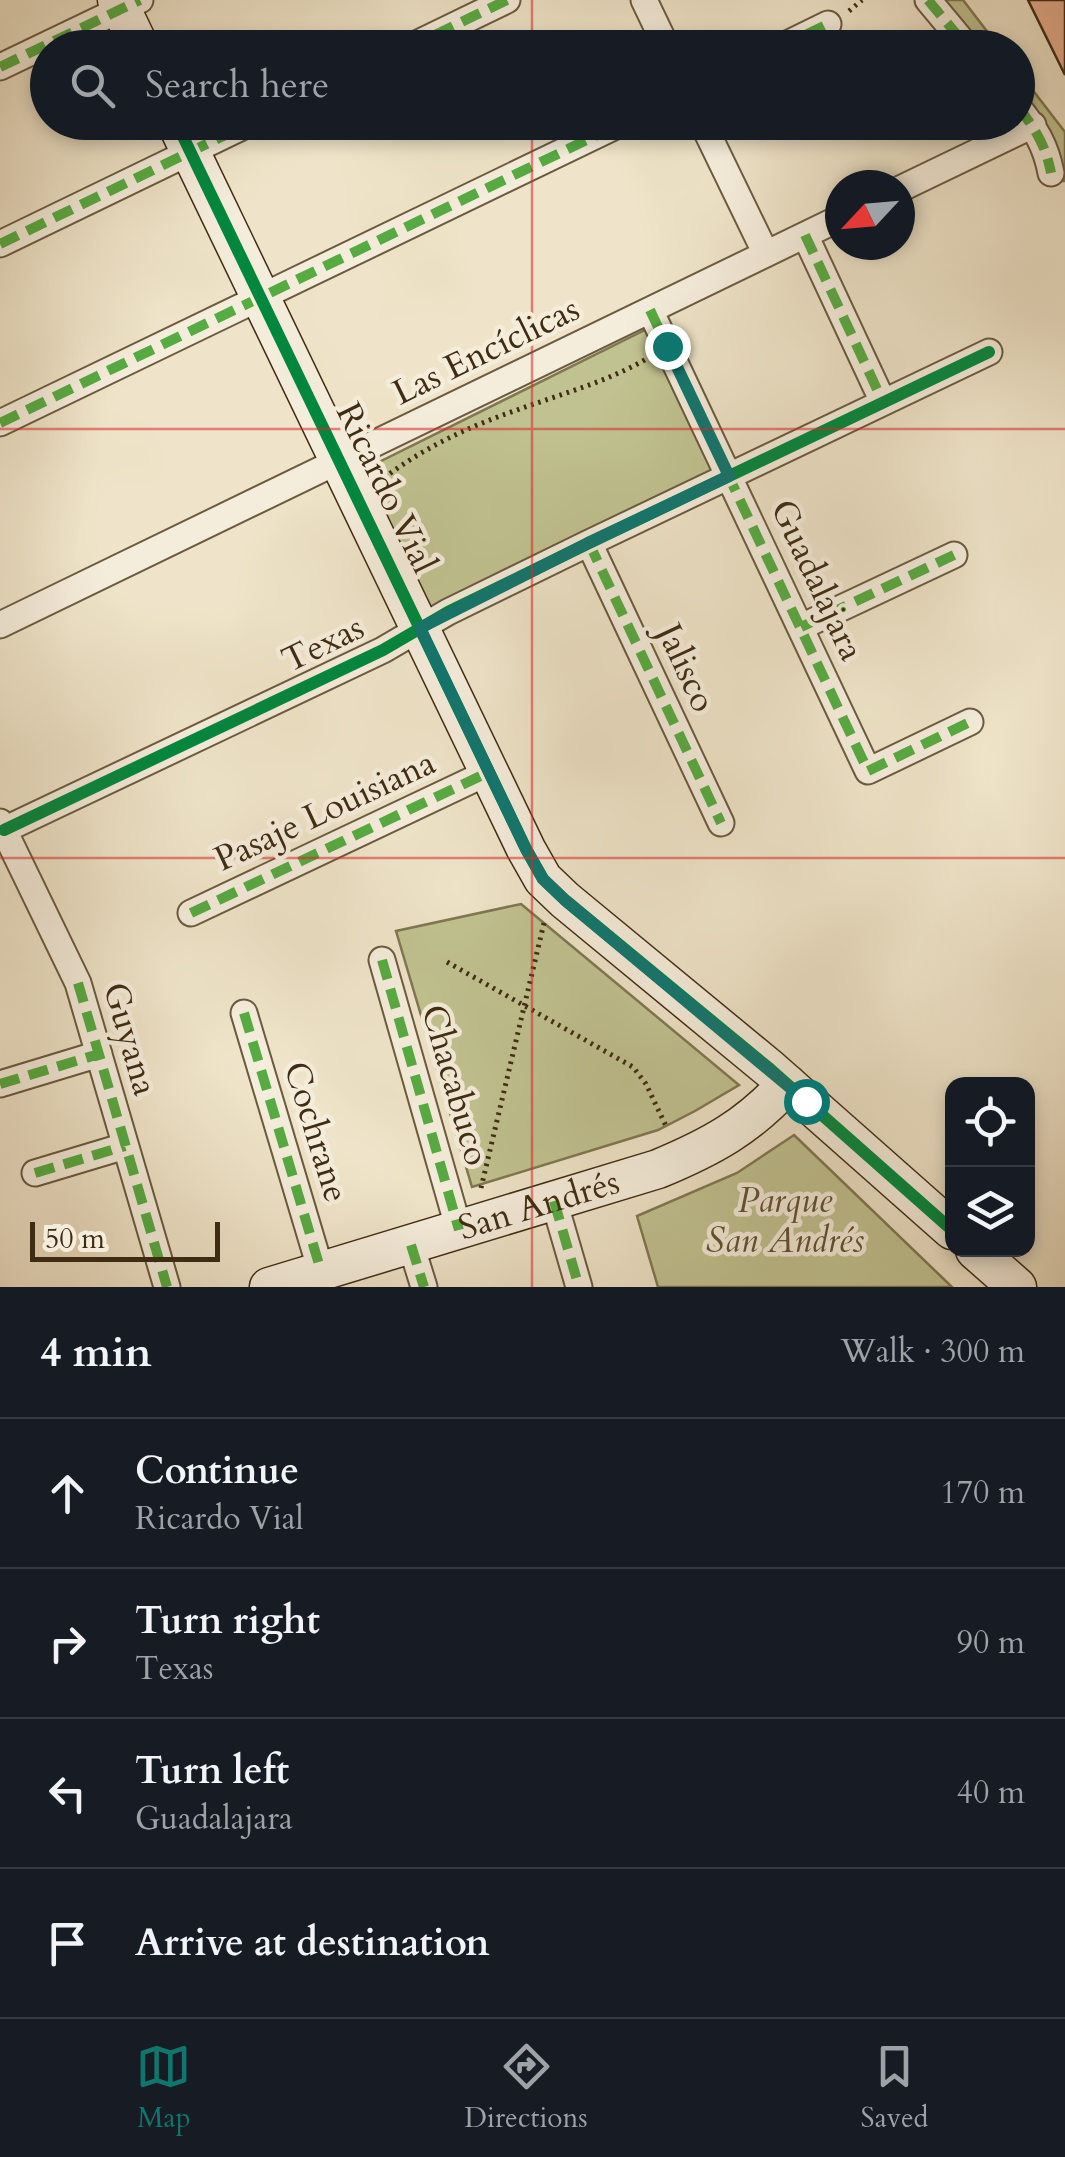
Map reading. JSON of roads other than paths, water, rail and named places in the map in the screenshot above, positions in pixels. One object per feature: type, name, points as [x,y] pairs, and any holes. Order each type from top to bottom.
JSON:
[{"type":"street","points":[[445,30],[506,0]]},
{"type":"street","points":[[644,0],[658,30]]},
{"type":"street","points":[[928,0],[953,30]]},
{"type":"street","points":[[74,30],[126,3],[134,30]]},
{"type":"street","points":[[816,30],[828,24]]},
{"type":"street","points":[[0,68],[30,53]]},
{"type":"street","points":[[1035,133],[1048,154],[1050,173]]},
{"type":"street","points":[[0,244],[179,140]]},
{"type":"street","name":"Ricardo Vial","points":[[185,140],[536,868],[551,888],[787,1084],[945,1224]]},
{"type":"street","points":[[0,423],[587,140]]},
{"type":"street","points":[[711,140],[766,254]]},
{"type":"street","points":[[915,181],[984,140]]},
{"type":"street","name":"Las Encíclicas","points":[[0,625],[825,226]]},
{"type":"street","points":[[806,235],[884,402]]},
{"type":"street","name":"Guadalajara","points":[[650,310],[868,771],[970,722]]},
{"type":"street","name":"Texas","points":[[2,826],[382,650],[588,543],[989,352]]},
{"type":"street","name":"Jalisco","points":[[588,543],[721,823]]},
{"type":"street","points":[[801,627],[954,555]]},
{"type":"street","name":"Pasaje Louisiana","points":[[190,913],[489,772]]},
{"type":"street","name":"Guyana","points":[[2,826],[78,983],[167,1287]]},
{"type":"street","name":"Chacabuco","points":[[382,960],[460,1230]]},
{"type":"street","name":"Cochrane","points":[[244,1013],[321,1271]]},
{"type":"street","points":[[0,1084],[99,1054]]},
{"type":"street","name":"San Andrés","points":[[270,1287],[658,1169],[715,1143],[758,1114],[787,1084]]},
{"type":"street","points":[[35,1173],[124,1146]]},
{"type":"street","points":[[554,1202],[579,1287]]},
{"type":"street","points":[[411,1244],[424,1287]]},
{"type":"street","points":[[983,1257],[1017,1287]]},
{"type":"park label","name":"Parque San Andrés","points":[[785,1221]]}]
